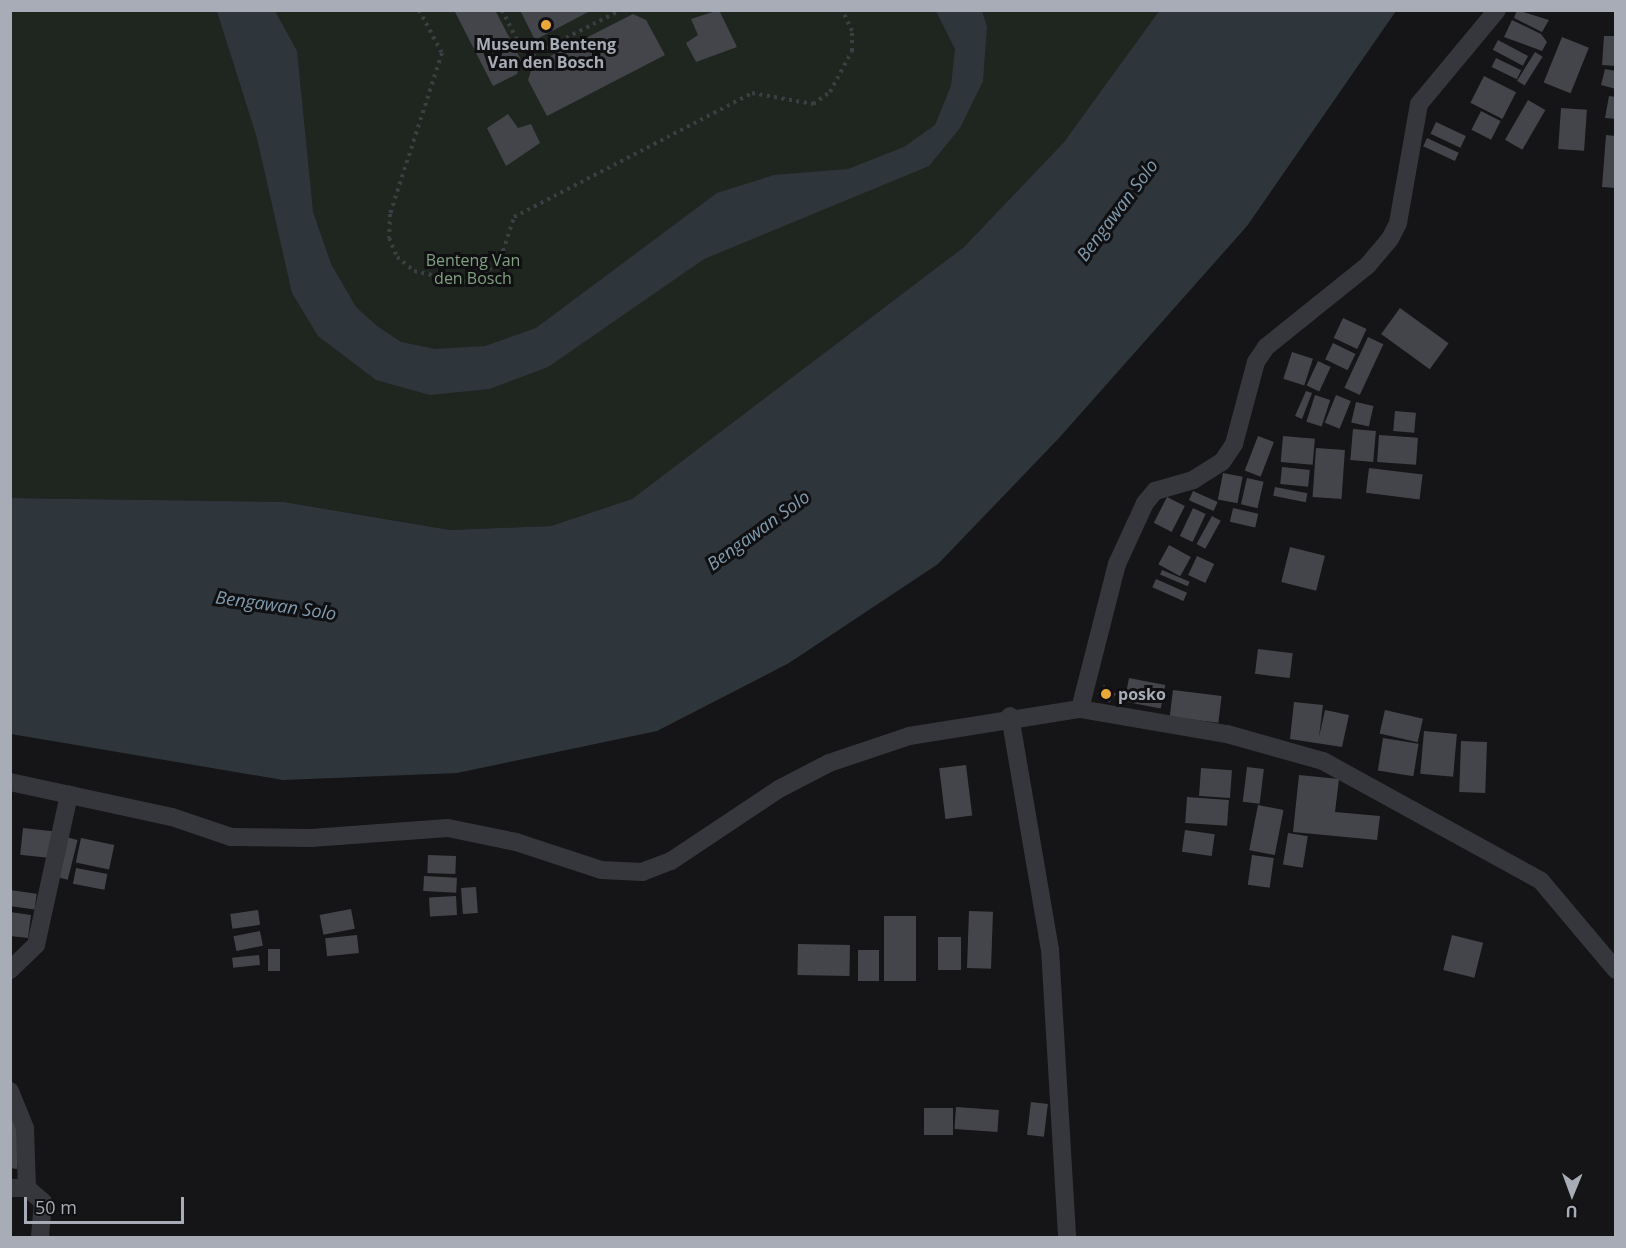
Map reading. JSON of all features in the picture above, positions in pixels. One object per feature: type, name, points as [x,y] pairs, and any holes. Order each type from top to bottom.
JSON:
[{"type":"street","points":[[1080,709],[1117,564],[1145,503],[1155,491],[1193,480],[1222,462],[1234,444],[1256,362],[1266,347],[1368,265],[1390,239],[1398,223],[1419,104],[1497,10]]},
{"type":"street","points":[[10,782],[231,837],[311,838],[448,828],[516,842],[600,870],[642,872],[671,861],[770,794],[829,763],[909,736],[1010,716],[1080,709],[1227,734],[1341,770],[1541,881],[1616,970]]},
{"type":"street","points":[[1010,716],[1050,949],[1067,1238]]},
{"type":"street","points":[[10,970],[36,945],[69,795]]},
{"type":"street","points":[[10,1090],[25,1128],[19,1188],[43,1202],[40,1238]]},
{"type":"path","points":[[419,10],[442,53],[390,214],[389,238],[397,257],[414,271],[463,282],[489,270],[503,251],[514,217],[752,93],[813,104],[844,74],[852,51],[852,31],[842,10]]},
{"type":"path","points":[[502,10],[526,58],[621,10]]},
{"type":"green space","name":"Benteng Van den Bosch","points":[[11,11],[1160,11],[1064,142],[964,247],[632,499],[551,526],[450,530],[284,502],[11,498]]},
{"type":"water","name":"Bengawan Solo","points":[[1160,10],[1396,11],[1247,226],[1059,438],[938,564],[789,663],[657,731],[457,773],[283,780],[11,734],[11,498],[284,502],[450,530],[551,526],[632,499],[964,247],[1064,142]]},
{"type":"water","points":[[217,11],[275,11],[297,51],[313,212],[331,264],[356,307],[377,326],[401,342],[435,349],[485,346],[536,328],[717,193],[774,175],[848,169],[904,147],[935,125],[951,86],[955,49],[936,11],[982,11],[987,27],[983,81],[960,128],[929,166],[704,259],[548,367],[489,389],[430,395],[376,380],[318,336],[292,293],[257,138]]},
{"type":"building","points":[[454,10],[495,10],[521,60],[517,74],[493,86]]},
{"type":"building","name":"Museum Benteng Van den Bosch","points":[[520,10],[592,10],[535,40]]},
{"type":"building","points":[[719,10],[737,47],[696,62],[686,43],[698,35],[691,19]]},
{"type":"building","points":[[1517,10],[1549,20],[1542,32],[1514,18]]},
{"type":"building","points":[[633,14],[646,20],[665,55],[547,116],[528,80],[533,65]]},
{"type":"building","points":[[1512,20],[1541,34],[1547,42],[1542,51],[1504,37]]},
{"type":"building","points":[[1604,36],[1616,36],[1616,66],[1602,65]]},
{"type":"building","points":[[1562,37],[1589,48],[1571,93],[1544,82]]},
{"type":"building","points":[[1498,40],[1528,56],[1523,66],[1493,50]]},
{"type":"building","points":[[1535,52],[1543,57],[1525,86],[1517,81]]},
{"type":"building","points":[[1496,58],[1521,70],[1517,79],[1492,67]]},
{"type":"building","points":[[1605,69],[1616,71],[1616,89],[1601,85]]},
{"type":"building","points":[[1484,76],[1516,92],[1502,119],[1470,103]]},
{"type":"building","points":[[1609,96],[1616,97],[1616,119],[1605,118]]},
{"type":"building","points":[[1528,100],[1545,110],[1522,150],[1505,140]]},
{"type":"building","points":[[1561,108],[1587,110],[1584,151],[1558,149]]},
{"type":"building","points":[[1481,111],[1501,121],[1491,140],[1471,130]]},
{"type":"building","points":[[508,114],[518,128],[531,124],[540,143],[506,166],[487,128]]},
{"type":"building","points":[[1436,122],[1466,136],[1460,148],[1431,134]]},
{"type":"building","points":[[1606,135],[1616,136],[1616,188],[1602,187]]},
{"type":"building","points":[[1427,138],[1459,153],[1455,161],[1423,146]]},
{"type":"building","points":[[1400,308],[1449,343],[1430,369],[1381,334]]},
{"type":"building","points":[[1343,318],[1367,329],[1357,349],[1334,338]]},
{"type":"building","points":[[1368,337],[1383,344],[1360,395],[1344,388]]},
{"type":"building","points":[[1333,343],[1355,354],[1348,370],[1325,359]]},
{"type":"building","points":[[1292,352],[1313,359],[1304,385],[1283,379]]},
{"type":"building","points":[[1318,361],[1331,367],[1319,391],[1307,385]]},
{"type":"building","points":[[1306,391],[1312,393],[1302,419],[1295,416]]},
{"type":"building","points":[[1315,395],[1330,400],[1322,427],[1306,422]]},
{"type":"building","points":[[1336,395],[1351,401],[1340,429],[1325,423]]},
{"type":"building","points":[[1356,402],[1374,406],[1369,427],[1351,422]]},
{"type":"building","points":[[1395,411],[1416,413],[1414,433],[1393,431]]},
{"type":"building","points":[[1353,429],[1376,431],[1373,462],[1350,460]]},
{"type":"building","points":[[1379,435],[1418,438],[1416,465],[1377,462]]},
{"type":"building","points":[[1258,436],[1274,442],[1261,477],[1245,471]]},
{"type":"building","points":[[1283,436],[1315,439],[1313,465],[1281,462]]},
{"type":"building","points":[[1316,448],[1345,450],[1342,499],[1313,497]]},
{"type":"building","points":[[1282,467],[1310,470],[1308,487],[1280,484]]},
{"type":"building","points":[[1369,468],[1423,475],[1420,499],[1366,493]]},
{"type":"building","points":[[1223,473],[1243,477],[1237,503],[1218,500]]},
{"type":"building","points":[[1247,478],[1264,482],[1257,508],[1241,504]]},
{"type":"building","points":[[1275,487],[1307,493],[1306,502],[1273,496]]},
{"type":"building","points":[[1193,491],[1218,502],[1214,511],[1189,500]]},
{"type":"building","points":[[1167,497],[1185,506],[1172,532],[1154,523]]},
{"type":"building","points":[[1193,508],[1206,514],[1193,542],[1180,536]]},
{"type":"building","points":[[1233,508],[1258,514],[1255,527],[1230,522]]},
{"type":"building","points":[[1212,516],[1221,521],[1205,549],[1196,544]]},
{"type":"building","points":[[1169,545],[1191,557],[1180,576],[1158,564]]},
{"type":"building","points":[[1290,547],[1325,556],[1316,591],[1281,582]]},
{"type":"building","points":[[1197,556],[1214,564],[1205,583],[1188,575]]},
{"type":"building","points":[[1162,570],[1190,582],[1188,586],[1160,575]]},
{"type":"building","points":[[1156,579],[1187,593],[1183,601],[1152,587]]},
{"type":"building","points":[[1258,649],[1293,653],[1290,678],[1255,674]]},
{"type":"building","points":[[1129,678],[1165,685],[1161,709],[1124,702]]},
{"type":"building","name":"posko","points":[[1104,685],[1116,694],[1109,703],[1097,694]]},
{"type":"building","points":[[1173,690],[1222,696],[1218,723],[1170,717]]},
{"type":"building","points":[[1294,702],[1323,705],[1319,737],[1325,710],[1349,715],[1342,747],[1290,739]]},
{"type":"building","points":[[1385,710],[1423,719],[1418,742],[1380,733]]},
{"type":"building","points":[[1424,731],[1457,734],[1453,777],[1420,774]]},
{"type":"building","points":[[1383,738],[1419,744],[1413,776],[1378,771]]},
{"type":"building","points":[[1461,741],[1487,742],[1485,793],[1459,792]]},
{"type":"building","points":[[966,765],[972,816],[945,819],[939,768]]},
{"type":"building","points":[[1247,767],[1264,769],[1260,804],[1243,802]]},
{"type":"building","points":[[1201,768],[1232,770],[1230,798],[1199,796]]},
{"type":"building","points":[[1299,775],[1339,779],[1335,812],[1380,816],[1377,840],[1293,832]]},
{"type":"building","points":[[1187,797],[1229,800],[1227,826],[1185,823]]},
{"type":"building","points":[[1258,805],[1284,810],[1275,855],[1249,850]]},
{"type":"building","points":[[23,828],[53,831],[50,858],[20,855]]},
{"type":"building","points":[[1185,830],[1215,834],[1212,856],[1182,852]]},
{"type":"building","points":[[1288,833],[1308,836],[1303,868],[1283,865]]},
{"type":"building","points":[[66,837],[78,840],[68,880],[56,877]]},
{"type":"building","points":[[81,838],[114,845],[109,870],[76,862]]},
{"type":"building","points":[[428,855],[456,856],[455,874],[427,873]]},
{"type":"building","points":[[1252,855],[1274,858],[1270,888],[1248,885]]},
{"type":"building","points":[[76,868],[107,874],[104,890],[73,884]]},
{"type":"building","points":[[424,876],[457,878],[456,893],[423,891]]},
{"type":"building","points":[[476,887],[478,913],[463,914],[461,888]]},
{"type":"building","points":[[10,890],[37,894],[35,910],[10,906]]},
{"type":"building","points":[[456,896],[457,915],[430,916],[429,897]]},
{"type":"building","points":[[351,909],[355,929],[323,935],[320,915]]},
{"type":"building","points":[[258,910],[260,925],[232,929],[230,914]]},
{"type":"building","points":[[969,911],[993,912],[991,969],[967,968]]},
{"type":"building","points":[[10,912],[31,915],[28,938],[10,936]]},
{"type":"building","points":[[884,916],[916,916],[916,981],[884,981]]},
{"type":"building","points":[[260,931],[263,946],[236,951],[233,936]]},
{"type":"building","points":[[357,935],[359,953],[327,956],[325,938]]},
{"type":"building","points":[[1452,935],[1483,943],[1474,978],[1443,970]]},
{"type":"building","points":[[938,937],[961,937],[961,970],[938,970]]},
{"type":"building","points":[[798,944],[850,945],[849,976],[797,975]]},
{"type":"building","points":[[268,949],[280,949],[280,971],[268,971]]},
{"type":"building","points":[[858,950],[879,950],[879,981],[858,981]]},
{"type":"building","points":[[259,955],[260,965],[233,968],[232,958]]},
{"type":"building","points":[[1031,1102],[1048,1104],[1044,1137],[1027,1135]]},
{"type":"building","points":[[956,1107],[999,1110],[997,1132],[954,1129]]},
{"type":"building","points":[[924,1108],[953,1108],[953,1135],[924,1135]]},
{"type":"building","points":[[10,1114],[20,1115],[17,1169],[10,1168]]},
{"type":"place","name":"Museum Benteng Van den Bosch","points":[[546,25]]},
{"type":"place","name":"posko","points":[[1106,694]]}]
